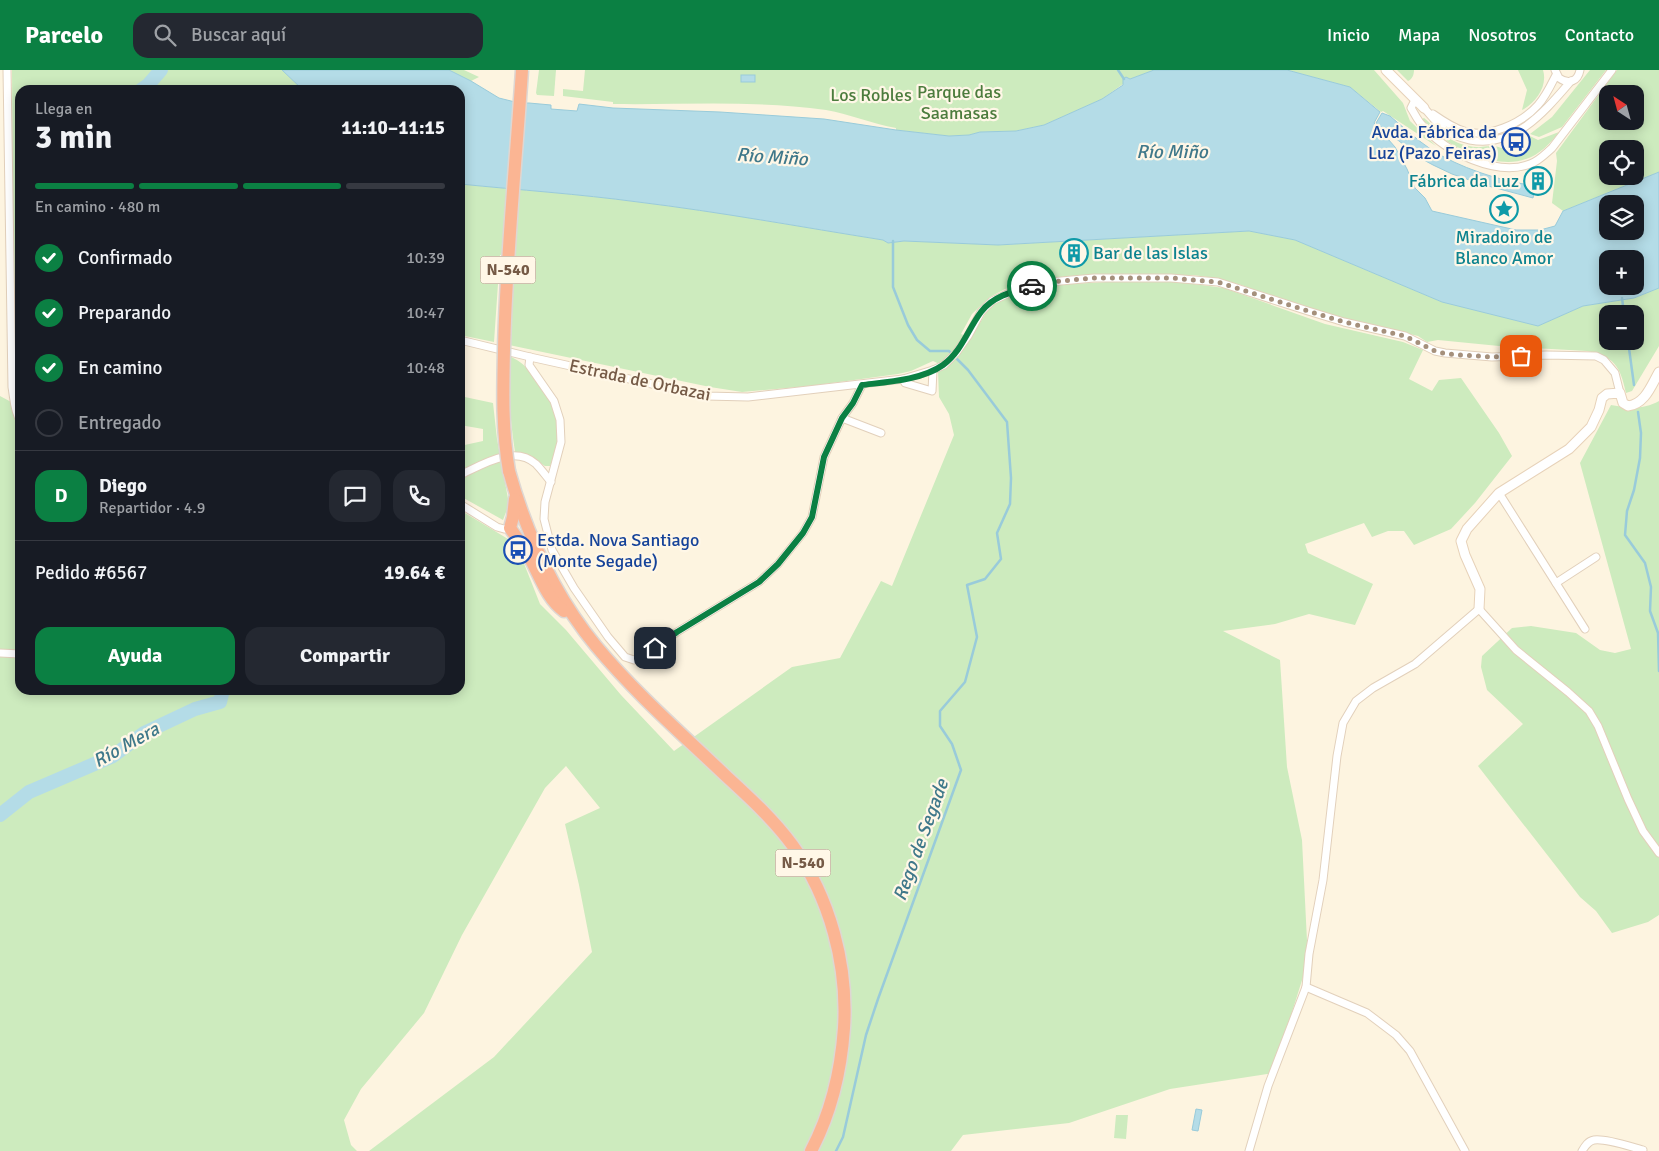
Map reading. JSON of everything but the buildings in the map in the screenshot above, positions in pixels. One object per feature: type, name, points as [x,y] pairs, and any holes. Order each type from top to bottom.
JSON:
[{"type":"highway","name":"N-540","points":[[522,70],[505,324],[503,416],[505,451],[509,471],[527,529],[539,557],[573,616],[624,679],[767,815],[793,846],[812,878],[827,910],[844,980],[845,1014],[842,1055],[834,1094],[818,1136],[810,1151]]},
{"type":"highway","points":[[516,495],[510,528],[548,594],[560,608],[573,616]]},
{"type":"street","points":[[7,70],[12,388],[15,407]]},
{"type":"street","points":[[1386,70],[1438,124],[1459,138],[1478,142],[1492,141],[1508,136],[1527,126],[1578,77],[1580,70]]},
{"type":"street","points":[[1415,100],[1411,108],[1420,123],[1446,146],[1472,159],[1492,166],[1521,167],[1540,159],[1552,148],[1612,70]]},
{"type":"street","points":[[1424,108],[1446,123],[1465,132],[1484,133],[1494,131],[1520,119],[1538,106],[1555,72],[1562,81],[1571,82]]},
{"type":"street","name":"Estrada de Orbazai","points":[[465,341],[706,396],[748,397],[903,380],[933,370],[944,364],[956,353],[982,312],[992,302],[1007,294],[1050,282],[1094,278],[1171,278],[1218,282],[1344,322],[1405,336],[1435,351],[1446,354],[1492,357],[1596,356],[1604,360],[1615,373],[1620,393]]},
{"type":"street","points":[[530,357],[529,365],[554,401],[560,420],[562,442],[545,502],[544,519],[552,550],[574,588],[608,637],[624,657],[634,660],[644,656],[677,632],[759,582],[778,564],[803,533],[812,517],[824,457],[842,418],[853,403],[862,385]]},
{"type":"street","points":[[903,380],[905,384],[932,390],[933,370]]},
{"type":"street","points":[[1659,372],[1643,399],[1637,404],[1628,406],[1623,402],[1620,393],[1607,394],[1602,398],[1599,410],[1591,426],[1569,449],[1499,493],[1467,529],[1461,541],[1480,589],[1479,609],[1516,650],[1589,711],[1598,726],[1628,799],[1640,823],[1659,852]]},
{"type":"street","points":[[842,418],[882,434]]},
{"type":"street","points":[[465,473],[493,459],[520,455],[535,463],[551,482]]},
{"type":"street","points":[[1499,493],[1584,629]]},
{"type":"street","points":[[465,507],[497,527],[510,528]]},
{"type":"street","points":[[539,557],[552,550]]},
{"type":"street","points":[[1556,583],[1596,557]]},
{"type":"street","points":[[1249,1151],[1268,1086],[1306,987],[1309,954],[1323,880],[1337,756],[1343,722],[1356,701],[1362,696],[1372,688],[1414,664],[1479,609]]},
{"type":"street","points":[[595,645],[608,637]]},
{"type":"street","points":[[0,653],[15,654]]},
{"type":"street","points":[[1306,987],[1367,1013],[1396,1035],[1410,1051],[1465,1151]]},
{"type":"street","points":[[1582,1151],[1593,1140],[1643,1150]]},
{"type":"green space","points":[[12,70],[282,70],[298,85],[15,85],[15,392]]},
{"type":"green space","points":[[449,70],[464,70],[479,77],[471,81]]},
{"type":"green space","points":[[539,70],[556,70],[554,96],[537,95]]},
{"type":"green space","points":[[585,70],[1154,70],[1130,79],[1126,77],[1123,79],[1123,84],[1102,99],[1044,125],[1016,131],[980,132],[969,135],[949,136],[896,130],[896,128],[835,112],[799,107],[746,104],[613,104],[613,102],[563,96],[563,89],[583,91]]},
{"type":"green space","points":[[1287,70],[1374,70],[1403,103],[1410,121],[1436,146],[1383,111],[1381,112],[1350,87]]},
{"type":"green space","points":[[1397,70],[1414,70],[1414,72],[1412,78],[1408,81]]},
{"type":"green space","points":[[1518,70],[1543,70],[1544,76],[1540,93],[1532,103],[1522,110],[1527,90]]},
{"type":"green space","points":[[1590,70],[1606,70],[1562,127],[1539,137],[1530,134],[1552,117]]},
{"type":"green space","points":[[1617,70],[1659,70],[1659,172],[1644,178],[1644,140],[1599,140],[1599,185],[1627,185],[1563,211],[1552,203],[1557,161],[1556,153],[1599,94],[1599,130],[1644,130],[1644,85],[1606,85]]},
{"type":"green space","points":[[1424,118],[1454,141],[1477,147],[1492,146],[1501,148],[1528,135],[1538,140],[1559,132],[1536,155],[1517,161],[1496,161],[1486,159],[1448,142],[1422,119]]},
{"type":"green space","points":[[465,184],[669,206],[883,240],[888,243],[904,241],[998,245],[1249,231],[1295,240],[1442,302],[1538,326],[1583,306],[1634,298],[1659,288],[1659,346],[1632,391],[1626,393],[1615,364],[1596,353],[1438,340],[1427,342],[1418,336],[1318,312],[1241,285],[1215,278],[1193,275],[1070,276],[1005,289],[990,297],[972,314],[961,334],[971,338],[987,311],[1000,300],[1053,285],[1107,282],[1179,282],[1224,288],[1325,324],[1403,342],[1423,350],[1409,379],[1432,391],[1439,380],[1461,378],[1499,433],[1512,456],[1475,503],[1451,529],[1414,545],[1404,531],[1388,531],[1372,537],[1364,523],[1305,544],[1308,553],[1373,584],[1355,625],[1309,614],[1275,624],[1223,631],[1280,660],[1287,767],[1302,840],[1308,961],[1273,1073],[1170,1089],[1069,1123],[963,1135],[951,1151],[369,1151],[494,1057],[592,952],[565,824],[600,808],[566,766],[545,788],[462,935],[424,1013],[361,1089],[344,1120],[351,1145],[357,1151],[0,1151],[0,396],[13,403],[15,408],[15,695],[465,695],[465,513],[508,539],[523,561],[540,604],[566,630],[621,695],[674,751],[792,667],[840,658],[881,581],[892,586],[954,435],[949,414],[939,397],[938,371],[946,367],[933,361],[911,371],[898,374],[810,386],[742,392],[509,345],[513,256],[500,255],[494,342],[465,336]]},
{"type":"green space","points":[[509,356],[530,372],[548,397],[555,412],[558,436],[550,466],[545,466],[531,457],[515,452],[510,404]]},
{"type":"green space","points":[[465,397],[493,403],[497,439],[509,504],[503,520],[465,499],[465,445],[483,441],[483,429],[465,426]]},
{"type":"green space","points":[[1659,401],[1659,915],[1648,922],[1612,933],[1596,911],[1580,897],[1478,766],[1523,724],[1487,690],[1481,667],[1482,656],[1512,628],[1531,626],[1576,633],[1600,650],[1615,653],[1631,649],[1580,463],[1611,405],[1636,408]]},
{"type":"green space","points":[[1116,1115],[1128,1115],[1126,1139],[1114,1138]]},
{"type":"water","name":"Río Miño","points":[[282,70],[449,70],[499,98],[519,103],[551,105],[551,109],[577,111],[579,104],[613,108],[720,112],[824,119],[949,136],[969,135],[980,132],[1016,131],[1044,125],[1102,99],[1123,85],[1123,79],[1126,77],[1130,79],[1154,70],[1287,70],[1350,87],[1380,112],[1374,123],[1395,147],[1415,188],[1425,198],[1432,211],[1516,230],[1540,230],[1555,226],[1563,211],[1599,196],[1599,240],[1644,240],[1644,195],[1602,195],[1627,185],[1644,185],[1644,178],[1659,172],[1659,288],[1644,294],[1644,250],[1599,250],[1599,295],[1642,295],[1634,298],[1583,306],[1538,326],[1442,302],[1295,240],[1249,231],[998,245],[904,241],[888,243],[883,240],[669,206],[465,184],[465,85],[298,85]]},
{"type":"water","points":[[741,75],[755,75],[755,82],[741,82]]},
{"type":"water","points":[[1382,113],[1390,116],[1432,150],[1454,162],[1493,177],[1530,185],[1530,187],[1535,188],[1533,198],[1452,174],[1422,159],[1376,123]]},
{"type":"water","points":[[1196,1109],[1202,1110],[1198,1131],[1192,1130]]},
{"type":"waterway","name":"Río Mera","points":[[148,85],[161,70]]},
{"type":"waterway","points":[[1118,70],[1124,79]]},
{"type":"waterway","name":"Rego de Segade","points":[[836,1151],[843,1137],[866,1035],[961,770],[952,744],[940,726],[940,711],[965,682],[977,637],[967,585],[985,579],[1001,559],[997,533],[1010,504],[1011,478],[1007,422],[968,370],[949,351],[930,351],[917,340],[908,325],[893,287],[893,241]]},
{"type":"waterway","points":[[1622,298],[1623,305]]},
{"type":"waterway","points":[[1629,350],[1634,385]]},
{"type":"waterway","points":[[1638,412],[1641,433],[1640,458],[1634,490],[1627,511],[1625,535],[1645,563],[1651,587],[1650,611],[1658,633],[1659,671]]},
{"type":"waterway","name":"Río Mera","points":[[0,815],[29,792],[113,756],[144,733],[195,709],[220,702],[222,695]]},
{"type":"way so far","points":[[1032,286],[1050,282],[1094,278],[1171,278],[1218,282],[1344,322],[1405,336],[1435,351],[1446,354],[1492,357],[1521,356]]},
{"type":"place","name":"Avda. Fábrica da Luz (Pazo Feiras)","points":[[1516,142]]},
{"type":"place","name":"Fábrica da Luz","points":[[1538,181]]},
{"type":"place","name":"Miradoiro de Blanco Amor","points":[[1504,209]]},
{"type":"place","name":"Bar de las Islas","points":[[1074,253]]},
{"type":"place","name":"Estda. Nova Santiago (Monte Segade)","points":[[518,550]]},
{"type":"route","points":[[655,648],[677,632],[759,582],[778,564],[803,533],[812,517],[824,457],[842,418],[853,403],[862,385],[903,380],[933,370],[944,364],[956,353],[982,312],[992,302],[1007,294],[1032,286]]},
{"type":"park label","name":"Los Robles","points":[[871,95]]},
{"type":"park label","name":"Parque das Saamasas","points":[[959,102]]}]
